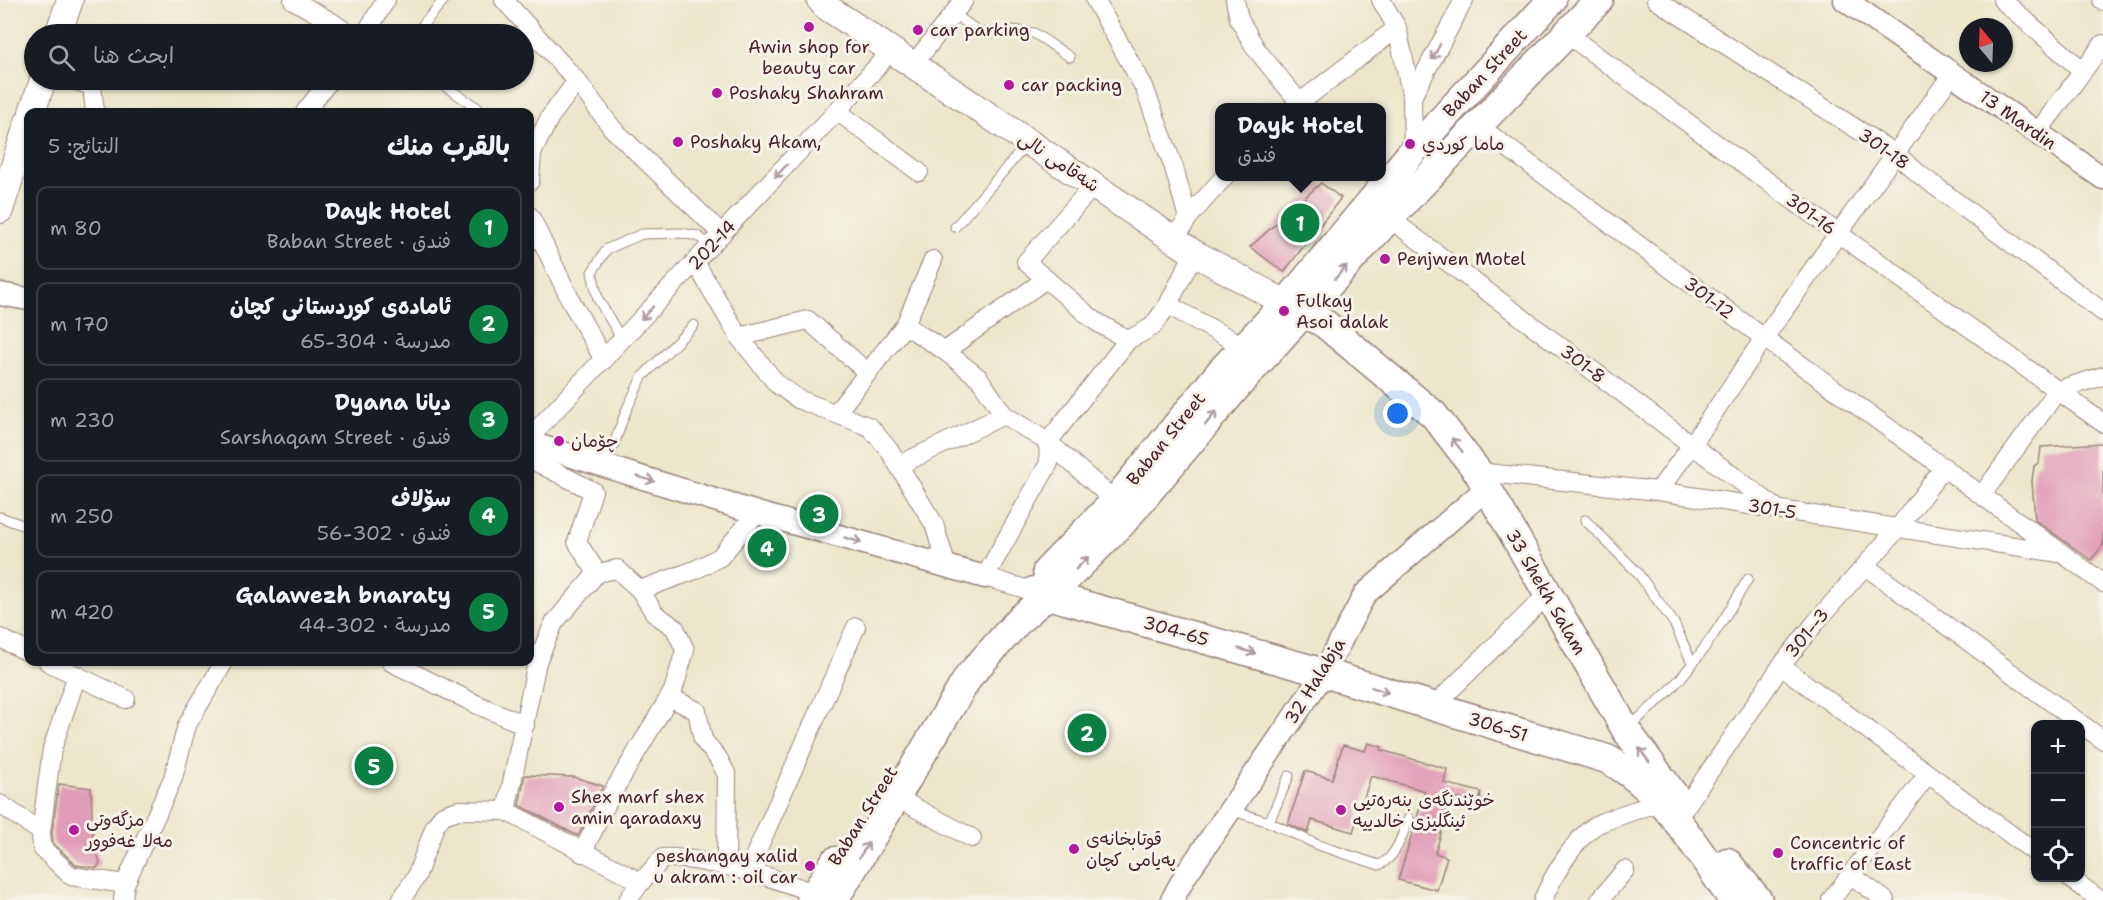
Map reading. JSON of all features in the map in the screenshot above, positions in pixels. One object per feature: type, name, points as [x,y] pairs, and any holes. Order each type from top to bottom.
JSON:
[{"type":"main road","points":[[62,24],[70,0]]},
{"type":"main road","name":"Baban Street","points":[[820,898],[955,668],[1039,592],[1242,346],[1296,308],[1413,151],[1552,0]]},
{"type":"main road","points":[[820,898],[897,798],[969,676],[1020,619],[1039,592],[1122,523],[1239,384],[1296,308],[1389,218],[1599,0]]},
{"type":"main road","name":"شەقامی نالی","points":[[825,2],[891,51],[1094,185],[1186,237],[1296,308]]},
{"type":"main road","points":[[33,108],[40,90]]},
{"type":"main road","points":[[0,210],[24,135]]},
{"type":"main road","name":"33 Shekh Salam","points":[[1296,308],[1330,328],[1434,416],[1483,480],[1611,705],[1672,805],[1728,883],[1758,900]]},
{"type":"main road","name":"304-65","points":[[1039,592],[1324,673]]},
{"type":"main road","name":"306-51","points":[[1324,673],[1607,759],[1624,768],[1672,805]]},
{"type":"main road","points":[[1582,752],[1597,744],[1607,729],[1611,705]]},
{"type":"street","points":[[293,0],[333,24]]},
{"type":"street","points":[[371,24],[386,0]]},
{"type":"street","points":[[504,0],[526,24]]},
{"type":"street","points":[[1095,0],[1144,87],[1174,168],[1186,237]]},
{"type":"street","points":[[1235,0],[1239,19],[1256,49],[1296,103]]},
{"type":"street","points":[[1381,0],[1397,28],[1412,97],[1413,151]]},
{"type":"street","points":[[1412,97],[1464,0]]},
{"type":"street","name":"301-18","points":[[1656,0],[1897,155],[2103,312]]},
{"type":"street","points":[[2001,0],[2083,71]]},
{"type":"street","name":"13 Mardin","points":[[1848,1],[2103,178]]},
{"type":"street","points":[[913,65],[958,7]]},
{"type":"street","points":[[1300,103],[1397,28]]},
{"type":"street","points":[[534,33],[577,81],[612,128],[716,240]]},
{"type":"street","name":"301-16","points":[[1567,34],[1839,234],[2103,423]]},
{"type":"street","points":[[2037,133],[2103,44]]},
{"type":"street","name":"202-14","points":[[534,444],[622,340],[891,51]]},
{"type":"street","points":[[1658,491],[1764,338],[1953,74]]},
{"type":"street","points":[[534,149],[550,117],[577,81]]},
{"type":"street","points":[[92,90],[95,108]]},
{"type":"street","points":[[309,108],[322,90]]},
{"type":"street","points":[[837,111],[919,172]]},
{"type":"street","name":"301-12","points":[[1477,125],[1764,338],[2064,554],[2101,576]]},
{"type":"street","points":[[985,578],[1049,463],[1048,442],[1128,340],[1152,327],[1168,305],[1186,237],[1222,181]]},
{"type":"street","points":[[1094,185],[1026,262],[1095,321],[1128,340]]},
{"type":"street","name":"301-8","points":[[1389,218],[1778,510]]},
{"type":"street","points":[[534,224],[572,303],[604,360]]},
{"type":"street","points":[[836,414],[905,325],[933,260]]},
{"type":"street","points":[[695,262],[739,337],[777,384],[798,399],[870,427],[898,465],[934,524],[947,567]]},
{"type":"street","points":[[945,351],[1046,279]]},
{"type":"street","points":[[0,294],[24,298]]},
{"type":"street","points":[[1168,305],[1242,346]]},
{"type":"street","points":[[739,337],[808,320],[868,373]]},
{"type":"street","points":[[905,325],[945,351],[979,378],[1004,415],[1048,442],[1115,501]]},
{"type":"street","points":[[1982,495],[2058,390],[2103,376]]},
{"type":"street","points":[[898,465],[1004,415]]},
{"type":"street","points":[[534,449],[606,466],[757,513],[1039,592]]},
{"type":"street","points":[[534,450],[593,491],[577,542],[597,573]]},
{"type":"street","name":"301--3","points":[[1672,805],[1816,622],[1898,528],[1944,467]]},
{"type":"street","name":"301-5","points":[[1483,480],[1658,491],[2064,554]]},
{"type":"street","name":"32 Halabja","points":[[1172,900],[1185,876],[1324,673],[1365,594],[1483,480]]},
{"type":"street","points":[[640,590],[695,570],[720,557],[757,513]]},
{"type":"street","points":[[1865,566],[2103,740]]},
{"type":"street","points":[[506,811],[537,662],[554,622],[597,573],[617,569],[640,590],[655,614],[675,628],[685,650],[673,692],[611,795],[582,853]]},
{"type":"street","points":[[1433,708],[1548,594]]},
{"type":"street","points":[[748,871],[856,627]]},
{"type":"street","points":[[0,638],[24,650]]},
{"type":"street","points":[[57,666],[126,699]]},
{"type":"street","points":[[77,675],[52,749],[41,832],[42,848],[71,876],[124,892],[173,778],[187,725],[222,666]]},
{"type":"street","points":[[399,666],[525,725]]},
{"type":"street","points":[[1781,666],[2031,849]]},
{"type":"street","points":[[670,696],[697,711],[704,740],[718,758],[727,775],[726,866]]},
{"type":"street","points":[[1831,900],[1928,774]]},
{"type":"street","points":[[897,798],[972,838]]},
{"type":"street","points":[[0,804],[41,832]]},
{"type":"street","points":[[1543,900],[1577,841],[1598,824],[1672,805]]},
{"type":"street","points":[[401,900],[416,877],[435,825],[443,815],[459,810],[506,811],[641,882]]},
{"type":"street","points":[[628,900],[663,858],[748,871],[787,883],[820,898]]},
{"type":"street","points":[[1600,900],[1625,870]]},
{"type":"street","points":[[1851,875],[1885,900]]},
{"type":"street","points":[[2075,882],[2100,900]]},
{"type":"lane","points":[[424,24],[444,0]]},
{"type":"lane","points":[[958,7],[979,32],[1002,33],[1012,30],[1034,33],[1071,57]]},
{"type":"lane","points":[[450,90],[478,108]]},
{"type":"lane","points":[[955,227],[1029,142]]},
{"type":"lane","points":[[622,340],[598,299],[592,272],[607,249],[642,234],[681,233],[716,240]]},
{"type":"lane","points":[[606,466],[626,411],[642,377],[694,325]]},
{"type":"lane","points":[[0,517],[24,526]]},
{"type":"lane","points":[[1585,520],[1636,572],[1674,623],[1692,663]]},
{"type":"lane","points":[[1626,730],[1669,690],[1719,630],[1749,579]]},
{"type":"lane","points":[[1269,822],[1289,776]]},
{"type":"lane","points":[[1230,810],[1269,822],[1318,845],[1379,865],[1388,861],[1401,839],[1408,818]]},
{"type":"building","points":[[1321,183],[1341,198],[1284,272],[1250,247]]},
{"type":"building","points":[[2103,443],[2103,545],[2091,560],[2035,520],[2032,481],[2034,466],[2039,463],[2041,447]]},
{"type":"building","name":"خوێندنگەی بنەڕەتیی ئینگلیزی خالدییە","points":[[1368,743],[1382,747],[1381,750],[1447,769],[1444,783],[1481,792],[1480,801],[1452,798],[1435,853],[1447,857],[1437,890],[1398,880],[1425,791],[1371,776],[1353,832],[1312,820],[1308,833],[1288,824],[1305,771],[1332,779],[1343,745],[1365,751]]},
{"type":"building","points":[[525,775],[574,777],[603,786],[578,836],[519,805]]},
{"type":"building","points":[[59,784],[91,788],[93,839],[100,863],[97,868],[76,865],[53,843],[52,832]]},
{"type":"place","name":"Awin shop for beauty car","points":[[809,27]]},
{"type":"place","name":"car parking","points":[[918,30]]},
{"type":"place","name":"car packing","points":[[1009,85]]},
{"type":"place","name":"Poshaky Shahram","points":[[717,93]]},
{"type":"place","name":"Poshaky Akam,","points":[[678,142]]},
{"type":"place","name":"ماما كوردي","points":[[1410,144]]},
{"type":"place","name":"Dayk Hotel","points":[[1300,223]]},
{"type":"place","name":"Penjwen Motel","points":[[1385,259]]},
{"type":"place","name":"Fulkay Asoi dalak","points":[[1284,311]]},
{"type":"place","name":"چۆمان","points":[[559,441]]},
{"type":"place","name":"دیانا Dyana","points":[[819,514]]},
{"type":"place","name":"سۆلاف","points":[[767,548]]},
{"type":"place","name":"ئامادەی کوردستانی کچان","points":[[1087,733]]},
{"type":"place","name":"Galawezh bnaraty","points":[[374,766]]},
{"type":"place","name":"Shex marf shex amin qaradaxy","points":[[559,807]]},
{"type":"place","name":"خوێندنگەی بنەڕەتیی ئینگلیزی خالدییە","points":[[1341,810]]},
{"type":"place","name":"مزگەوتی مەلا غەفوور","points":[[74,830]]},
{"type":"place","name":"قوتابخانەی پەیامی کچان","points":[[1074,849]]},
{"type":"place","name":"Concentric of traffic of East","points":[[1778,853]]},
{"type":"place","name":"peshangay xalid u akram : oil car","points":[[810,866]]}]
